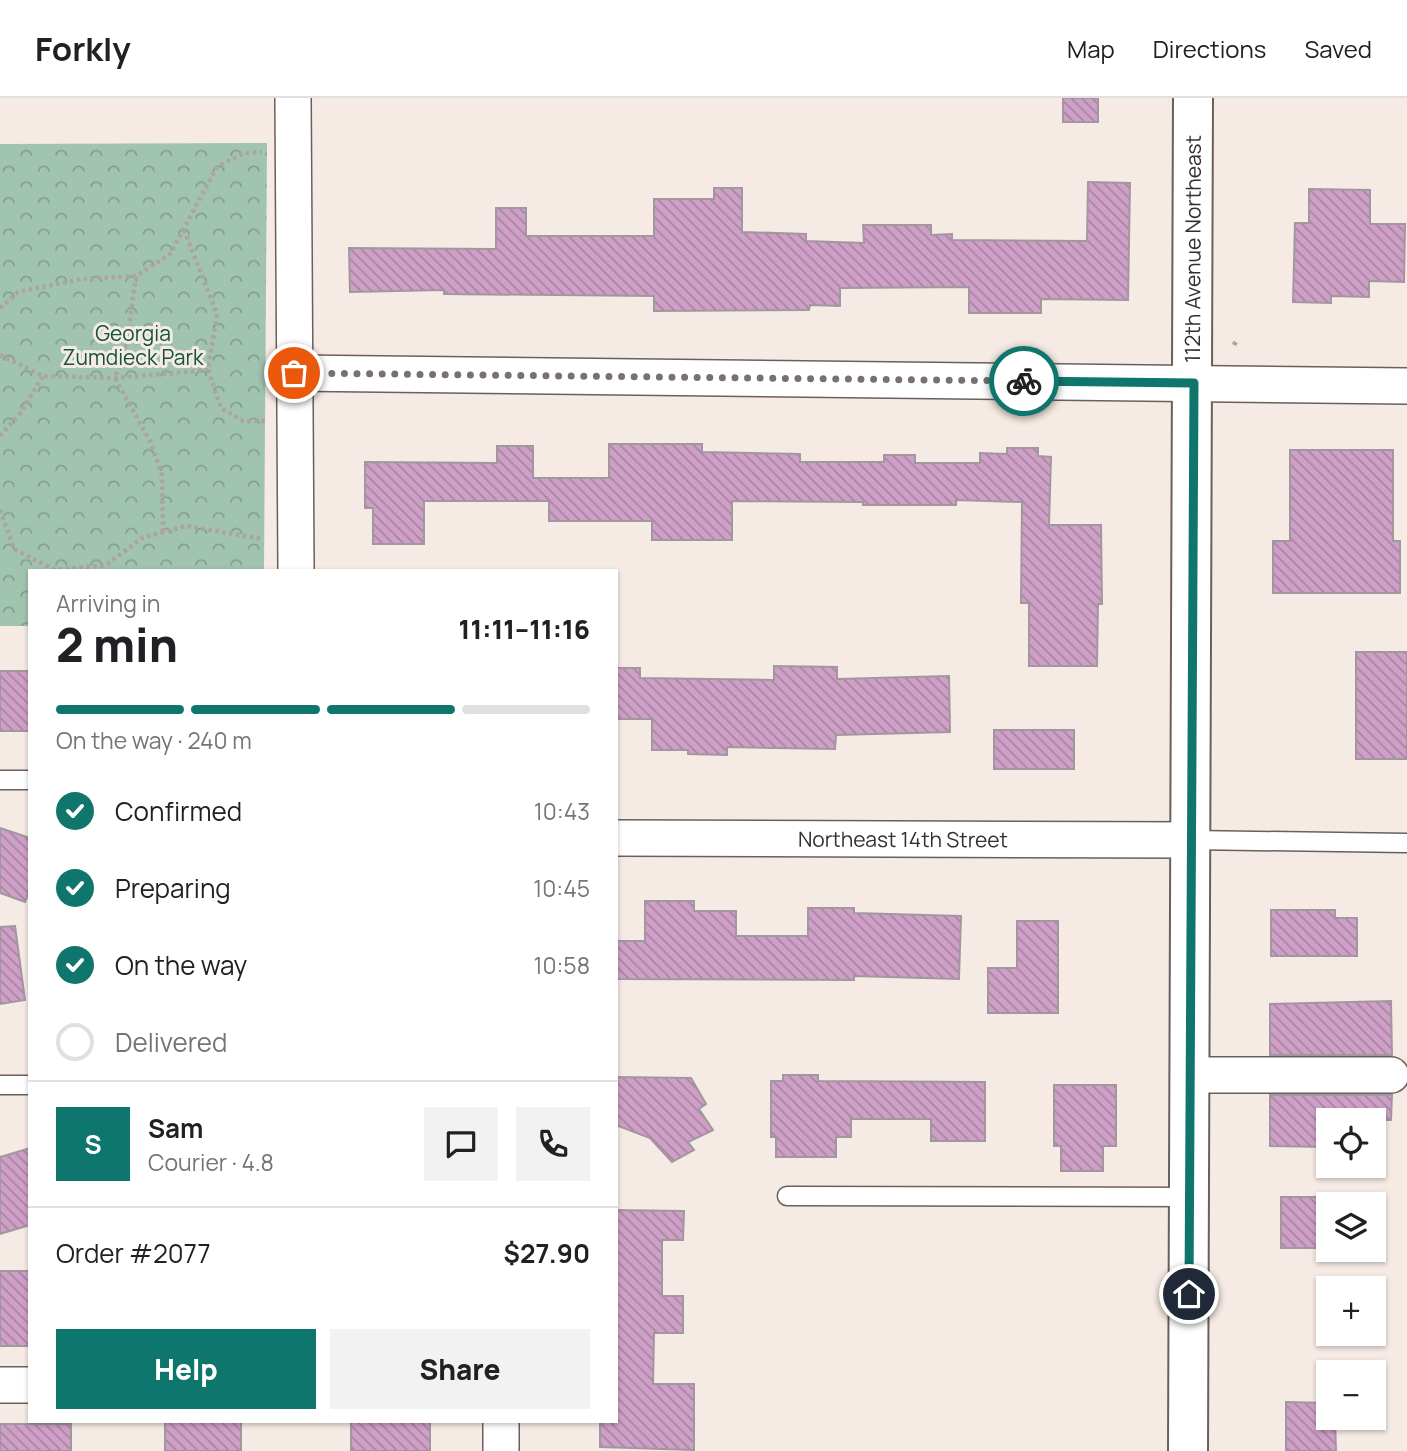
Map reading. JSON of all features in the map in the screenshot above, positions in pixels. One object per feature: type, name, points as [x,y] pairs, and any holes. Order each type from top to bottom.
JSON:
[{"type":"main road","name":"112th Avenue Northeast","points":[[1188,1451],[1193,98]]},
{"type":"street","points":[[293,98],[295,555]]},
{"type":"street","points":[[294,373],[1407,386]]},
{"type":"street","name":"Northeast 14th Street","points":[[618,838],[1190,840]]},
{"type":"street","points":[[1190,1075],[1391,1075]]},
{"type":"street","points":[[0,1385],[28,1385]]},
{"type":"street","points":[[501,1423],[501,1451]]},
{"type":"lane","points":[[0,780],[28,780]]},
{"type":"lane","points":[[1190,840],[1407,843]]},
{"type":"lane","points":[[0,1085],[28,1085]]},
{"type":"lane","points":[[787,1196],[1190,1197]]},
{"type":"path","points":[[0,308],[18,292],[82,279],[136,276],[170,254],[217,167],[244,153],[293,153]]},
{"type":"path","points":[[183,227],[217,314],[208,370],[221,408],[243,421],[295,422]]},
{"type":"path","points":[[136,276],[128,341],[115,378],[151,443],[162,475],[163,533]]},
{"type":"path","points":[[0,355],[43,376],[115,378],[208,370]]},
{"type":"path","points":[[0,436],[19,415],[43,376]]},
{"type":"path","points":[[0,510],[14,550],[53,569]]},
{"type":"path","points":[[65,569],[106,565],[142,538],[186,526],[264,539],[295,555]]},
{"type":"green space","name":"Georgia Zumdieck Park","points":[[267,143],[264,569],[28,569],[28,626],[0,626],[0,144]]},
{"type":"building","points":[[1063,98],[1098,98],[1098,122],[1063,122]]},
{"type":"building","points":[[1088,182],[1130,183],[1128,300],[1041,299],[1041,313],[969,313],[969,287],[840,288],[840,306],[810,305],[809,310],[654,311],[654,296],[444,294],[444,290],[350,292],[349,248],[496,249],[496,208],[526,208],[526,236],[654,236],[654,199],[714,199],[714,188],[742,188],[742,232],[806,234],[806,241],[864,243],[863,225],[931,225],[931,235],[952,234],[952,240],[1087,241]]},
{"type":"building","points":[[1309,189],[1370,190],[1370,224],[1405,224],[1404,282],[1369,281],[1369,297],[1331,296],[1331,303],[1293,302],[1295,223],[1309,223]]},
{"type":"building","points":[[609,444],[702,444],[702,452],[800,454],[800,462],[884,462],[884,455],[915,455],[915,463],[980,463],[980,453],[1007,454],[1007,448],[1038,448],[1038,456],[1051,457],[1049,525],[1101,525],[1102,604],[1098,604],[1097,666],[1029,666],[1029,603],[1021,603],[1022,502],[956,500],[956,505],[863,505],[863,502],[732,501],[732,540],[652,540],[652,521],[549,521],[549,501],[424,501],[424,544],[373,544],[373,508],[365,508],[365,462],[497,463],[497,446],[533,446],[533,478],[609,478]]},
{"type":"building","points":[[1290,450],[1393,450],[1393,541],[1400,541],[1400,593],[1273,593],[1273,541],[1290,541]]},
{"type":"building","points":[[1356,652],[1407,652],[1407,759],[1356,759]]},
{"type":"building","points":[[774,666],[837,667],[837,679],[949,676],[950,732],[836,735],[835,749],[727,747],[727,755],[688,754],[688,750],[652,750],[652,719],[618,719],[618,668],[640,668],[640,678],[774,680]]},
{"type":"building","points":[[0,671],[28,671],[28,731],[0,731]]},
{"type":"building","points":[[994,730],[1074,730],[1074,769],[994,769]]},
{"type":"building","points":[[0,828],[28,837],[28,894],[25,902],[0,893]]},
{"type":"building","points":[[645,901],[694,901],[694,911],[736,911],[736,936],[808,936],[808,908],[854,908],[854,913],[961,916],[959,979],[854,976],[854,980],[618,979],[618,941],[645,941]]},
{"type":"building","points":[[1271,910],[1335,910],[1335,918],[1357,918],[1357,956],[1271,956]]},
{"type":"building","points":[[1017,921],[1058,921],[1058,1013],[988,1013],[988,968],[1017,968]]},
{"type":"building","points":[[15,926],[25,1000],[0,1004],[0,927]]},
{"type":"building","points":[[1391,1001],[1392,1055],[1270,1055],[1270,1004]]},
{"type":"building","points":[[783,1075],[818,1075],[818,1081],[985,1082],[985,1141],[931,1141],[931,1119],[851,1119],[851,1137],[836,1137],[836,1157],[776,1157],[776,1137],[771,1137],[771,1081],[783,1081]]},
{"type":"building","points":[[618,1077],[691,1078],[706,1104],[699,1109],[713,1130],[688,1142],[694,1150],[672,1162],[650,1138],[618,1126]]},
{"type":"building","points":[[1054,1085],[1116,1085],[1116,1146],[1103,1146],[1103,1171],[1061,1171],[1061,1146],[1054,1146]]},
{"type":"building","points":[[1270,1095],[1392,1095],[1391,1120],[1386,1120],[1386,1108],[1316,1108],[1316,1147],[1270,1146]]},
{"type":"building","points":[[28,1149],[28,1226],[0,1234],[0,1157]]},
{"type":"building","points":[[1281,1197],[1316,1197],[1316,1248],[1281,1248]]},
{"type":"building","points":[[618,1210],[684,1211],[683,1240],[662,1240],[662,1296],[683,1296],[683,1333],[654,1333],[653,1384],[694,1384],[694,1450],[600,1447],[600,1423],[618,1423]]},
{"type":"building","points":[[0,1271],[28,1271],[28,1346],[0,1346]]},
{"type":"building","points":[[1286,1402],[1316,1403],[1316,1430],[1335,1430],[1336,1451],[1286,1451]]},
{"type":"building","points":[[165,1423],[241,1423],[241,1451],[165,1451]]},
{"type":"building","points":[[351,1423],[430,1423],[430,1451],[351,1451]]},
{"type":"building","points":[[0,1424],[71,1424],[71,1451],[0,1451]]},
{"type":"way so far","points":[[294,373],[1024,381]]},
{"type":"route","points":[[1024,381],[1194,383],[1189,1294]]}]
